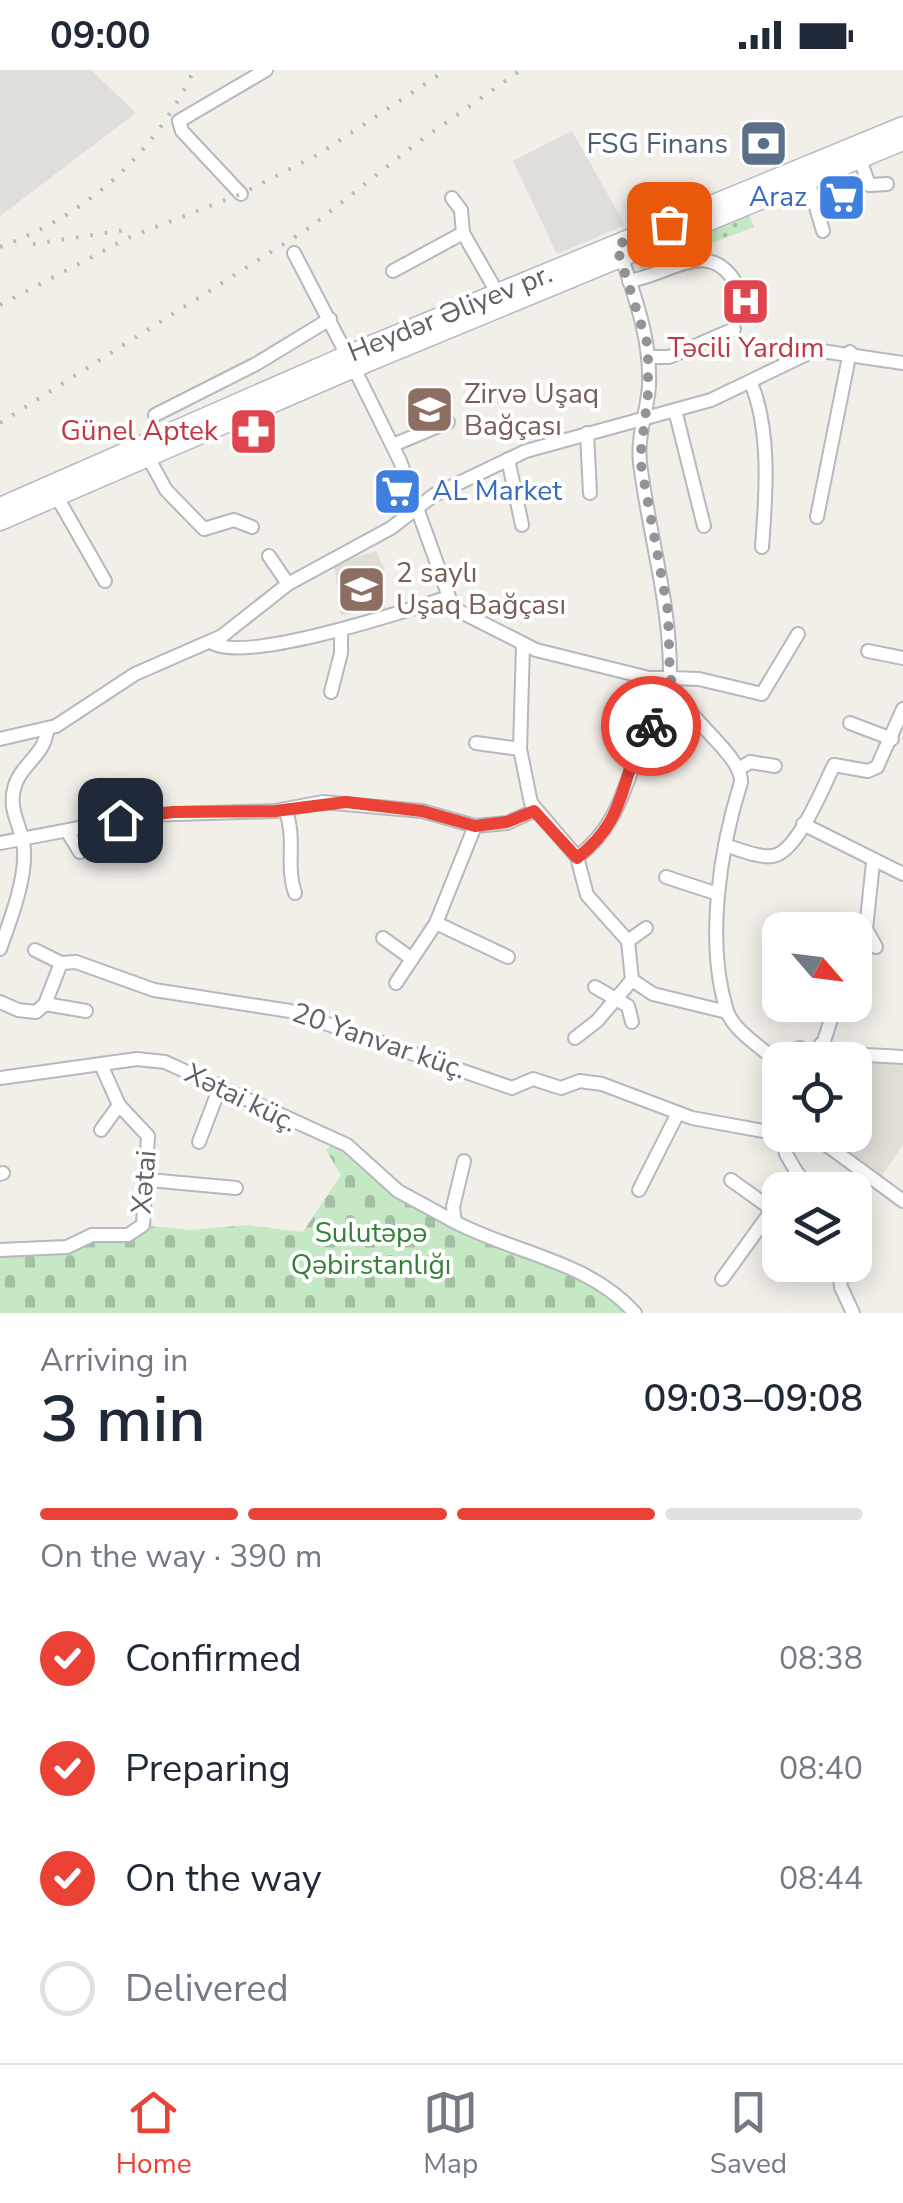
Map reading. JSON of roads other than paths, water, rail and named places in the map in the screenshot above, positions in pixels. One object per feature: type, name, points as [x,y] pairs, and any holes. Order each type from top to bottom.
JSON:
[{"type":"main road","name":"Heydər Əliyev pr.","points":[[0,521],[148,457],[498,294],[619,252],[903,126]]},
{"type":"main road","name":"Heydər Əliyev pr.","points":[[0,507],[350,361],[903,141]]},
{"type":"street","points":[[242,194],[182,131],[180,120],[266,70]]},
{"type":"street","points":[[860,159],[869,185],[887,184]]},
{"type":"street","points":[[808,180],[823,230]]},
{"type":"street","points":[[452,198],[460,210],[464,233],[498,294]]},
{"type":"street","points":[[393,272],[464,233]]},
{"type":"street","points":[[619,252],[648,357],[640,459],[668,612],[670,678],[686,710],[739,769],[741,782],[718,894],[727,1012]]},
{"type":"street","points":[[294,254],[393,445],[446,598],[460,614],[523,646],[649,678],[699,678],[762,694],[798,634]]},
{"type":"street","points":[[629,281],[704,258],[726,266],[737,285]]},
{"type":"street","points":[[155,415],[256,364],[330,319]]},
{"type":"street","points":[[648,357],[669,356],[734,329]]},
{"type":"street","points":[[0,739],[47,729],[134,674],[211,642],[288,584],[382,534],[451,485],[508,459],[675,410],[751,383],[815,350],[903,362]]},
{"type":"street","points":[[817,517],[850,352]]},
{"type":"street","points":[[751,383],[758,405],[764,483],[762,547]]},
{"type":"street","points":[[675,410],[704,526]]},
{"type":"street","points":[[393,445],[448,422]]},
{"type":"street","points":[[587,433],[590,493]]},
{"type":"street","points":[[148,457],[166,490],[204,529],[234,520],[252,527]]},
{"type":"street","points":[[508,459],[522,525]]},
{"type":"street","points":[[57,497],[105,581]]},
{"type":"street","points":[[269,556],[288,584]]},
{"type":"street","points":[[211,642],[235,651],[341,631],[446,598]]},
{"type":"street","points":[[331,692],[341,653],[341,631]]},
{"type":"street","points":[[523,646],[520,750],[534,811],[577,858],[587,895],[628,941],[632,980],[575,1038]]},
{"type":"street","points":[[868,651],[903,658]]},
{"type":"street","points":[[725,845],[777,855],[804,824],[834,765],[872,770],[892,739],[903,708]]},
{"type":"street","points":[[577,858],[596,844],[616,816],[648,730],[686,710]]},
{"type":"street","points":[[850,723],[892,739]]},
{"type":"street","points":[[0,948],[22,866],[22,839],[13,815],[12,793],[20,775],[44,746],[47,729]]},
{"type":"street","points":[[476,743],[520,750]]},
{"type":"street","points":[[739,769],[750,762],[775,766]]},
{"type":"street","points":[[0,842],[147,815],[285,809],[324,802],[422,811],[475,826],[507,822],[534,811]]},
{"type":"street","points":[[285,809],[294,836],[289,872],[295,894]]},
{"type":"street","points":[[147,815],[148,838]]},
{"type":"street","points":[[804,824],[903,874]]},
{"type":"street","points":[[396,983],[436,923],[475,826]]},
{"type":"street","points":[[67,831],[80,852]]},
{"type":"street","points":[[873,862],[866,929],[876,947]]},
{"type":"street","points":[[666,877],[718,894]]},
{"type":"street","points":[[436,923],[508,957]]},
{"type":"street","points":[[628,941],[646,928]]},
{"type":"street","points":[[383,938],[412,959]]},
{"type":"street","name":"20 Yanvar küç.","points":[[35,950],[61,963],[76,962],[154,990],[210,995],[290,1011],[512,1088],[533,1079],[562,1088],[586,1081],[626,1091],[678,1113],[762,1131]]},
{"type":"street","points":[[46,1004],[61,963]]},
{"type":"street","points":[[632,980],[653,994],[727,1012],[762,1046]]},
{"type":"street","points":[[595,988],[631,1010],[632,1022]]},
{"type":"street","points":[[0,1002],[26,1012],[46,1004],[86,1011]]},
{"type":"street","points":[[872,1055],[903,1057]]},
{"type":"street","name":"Xətai küç.","points":[[0,1078],[137,1060],[165,1062],[221,1084],[286,1119],[347,1145],[398,1191],[455,1222],[580,1272],[620,1297],[635,1313]]},
{"type":"street","name":"Xətai","points":[[0,1250],[67,1247],[92,1235],[134,1232],[145,1220],[148,1136],[118,1105],[102,1067]]},
{"type":"street","points":[[199,1142],[221,1084]]},
{"type":"street","points":[[102,1130],[118,1105]]},
{"type":"street","points":[[639,1190],[678,1113]]},
{"type":"street","points":[[836,1152],[903,1201]]},
{"type":"street","points":[[455,1222],[453,1208],[464,1161]]},
{"type":"street","points":[[148,1180],[236,1188]]},
{"type":"street","points":[[731,1180],[762,1196]]},
{"type":"street","points":[[722,1279],[762,1224]]},
{"type":"street","points":[[840,1282],[853,1313]]},
{"type":"railway","points":[[0,247],[61,218],[115,178],[159,129],[194,70]]},
{"type":"railway","points":[[0,305],[130,237],[241,194],[319,154],[446,70]]},
{"type":"railway","points":[[0,423],[309,228],[417,143],[521,70]]},
{"type":"railway","points":[[33,244],[132,229]]},
{"type":"place","name":"FSG Finans","points":[[763,144]]},
{"type":"place","name":"Araz","points":[[842,197]]},
{"type":"place","name":"Təcili Yardım","points":[[746,301]]},
{"type":"place","name":"Zirvə Uşaq Bağçası","points":[[429,410]]},
{"type":"place","name":"Günel Aptek","points":[[253,431]]},
{"type":"place","name":"AL Market","points":[[397,491]]},
{"type":"place","name":"2 saylı Uşaq Bağçası","points":[[361,589]]},
{"type":"park label","name":"Sulutəpə Qəbirstanlığı","points":[[371,1249]]}]
